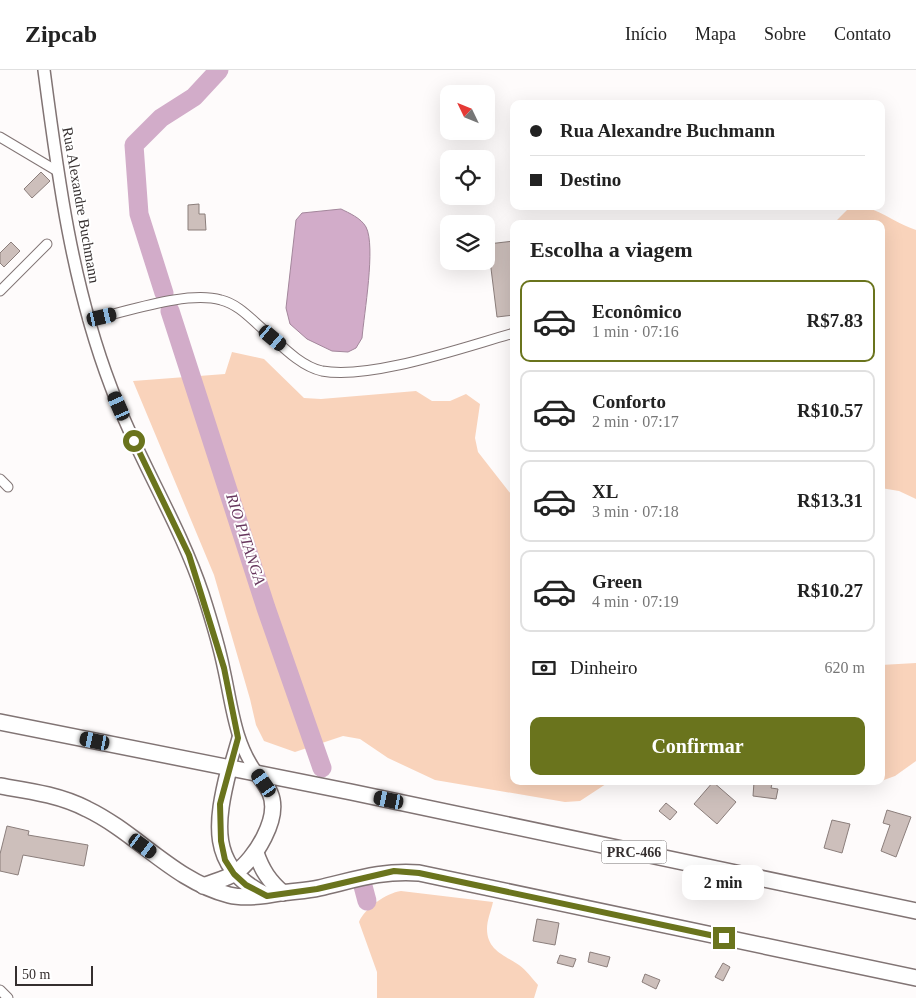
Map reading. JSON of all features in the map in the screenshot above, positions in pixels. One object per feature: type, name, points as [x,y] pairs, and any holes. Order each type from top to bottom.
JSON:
[{"type":"highway","name":"PRC-466","points":[[0,722],[351,792],[916,911]]},
{"type":"highway","points":[[229,768],[220,804],[221,841],[225,860],[234,874],[246,885],[267,896]]},
{"type":"highway","points":[[203,886],[234,874],[256,853],[264,838],[272,812],[271,794],[258,774]]},
{"type":"highway","points":[[0,786],[62,798],[88,809],[203,886],[231,895],[267,896],[317,889],[394,871],[419,873],[916,978]]},
{"type":"highway","points":[[256,853],[262,870],[270,882],[283,893]]},
{"type":"main road","name":"Rua Alexandre Buchmann","points":[[44,70],[57,171],[71,250],[88,320],[111,388],[150,476],[189,555],[224,668],[238,738],[246,757],[258,774]]},
{"type":"main road","name":"Rua Alexandre Buchmann","points":[[229,768],[238,738]]},
{"type":"street","points":[[0,137],[57,171]]},
{"type":"street","points":[[0,291],[47,244]]},
{"type":"street","points":[[88,320],[177,300],[207,298],[222,300],[240,309],[301,362],[319,370],[339,374],[372,370],[415,360],[510,334]]},
{"type":"street","points":[[0,479],[8,487]]},
{"type":"street","points":[[0,990],[8,998]]},
{"type":"shaded area","points":[[341,209],[355,216],[364,224],[369,236],[370,249],[362,338],[356,348],[348,352],[332,351],[307,339],[290,324],[286,308],[296,220],[302,213]]},
{"type":"shaded area","points":[[847,210],[874,210],[916,230],[916,499],[899,491],[885,489],[885,220],[837,220]]},
{"type":"shaded area","points":[[232,352],[264,359],[304,398],[321,399],[416,391],[432,401],[450,401],[466,394],[480,404],[475,438],[478,452],[510,493],[510,785],[604,785],[580,801],[565,802],[435,780],[388,758],[360,739],[343,736],[295,752],[264,741],[256,725],[214,575],[133,381],[225,374]]},
{"type":"shaded area","points":[[916,663],[916,761],[895,776],[885,780],[885,665]]},
{"type":"shaded area","points":[[401,891],[493,902],[487,926],[490,942],[497,951],[522,967],[538,985],[534,998],[377,998],[377,972],[359,922],[377,902],[395,892]]},
{"type":"building","points":[[41,172],[50,181],[32,198],[24,189]]},
{"type":"building","points":[[199,204],[199,214],[205,214],[206,230],[188,230],[188,205]]},
{"type":"building","points":[[510,241],[510,315],[497,317],[491,270],[495,270],[495,243]]},
{"type":"building","points":[[11,242],[20,251],[4,267],[0,263],[0,253]]},
{"type":"building","points":[[710,785],[716,785],[736,802],[717,824],[694,804]]},
{"type":"building","points":[[754,785],[772,785],[771,788],[778,789],[776,799],[753,796]]},
{"type":"building","points":[[666,803],[677,812],[670,820],[659,811]]},
{"type":"building","points":[[887,810],[911,817],[896,857],[881,851],[890,825],[883,823]]},
{"type":"building","points":[[832,820],[850,824],[842,853],[824,848]]},
{"type":"building","points":[[7,826],[29,831],[28,835],[88,845],[84,866],[23,855],[18,875],[0,871],[0,854]]},
{"type":"building","points":[[537,919],[559,923],[555,945],[533,941]]},
{"type":"building","points":[[590,952],[610,957],[607,967],[588,962]]},
{"type":"building","points":[[560,955],[576,959],[573,967],[557,963]]},
{"type":"building","points":[[723,963],[730,967],[723,981],[715,977]]},
{"type":"building","points":[[645,974],[660,980],[656,989],[642,982]]},
{"type":"waterway","name":"RIO PITANGA","points":[[164,293],[139,214],[134,145],[161,118],[194,97],[219,70]]},
{"type":"waterway","name":"RIO PITANGA","points":[[170,311],[266,608],[322,768]]},
{"type":"waterway","name":"RIO PITANGA","points":[[363,886],[367,901]]},
{"type":"route","points":[[134,441],[189,555],[224,668],[238,738],[220,804],[221,841],[225,860],[234,874],[246,885],[267,896],[317,889],[374,874],[394,871],[419,873],[724,938]]}]
